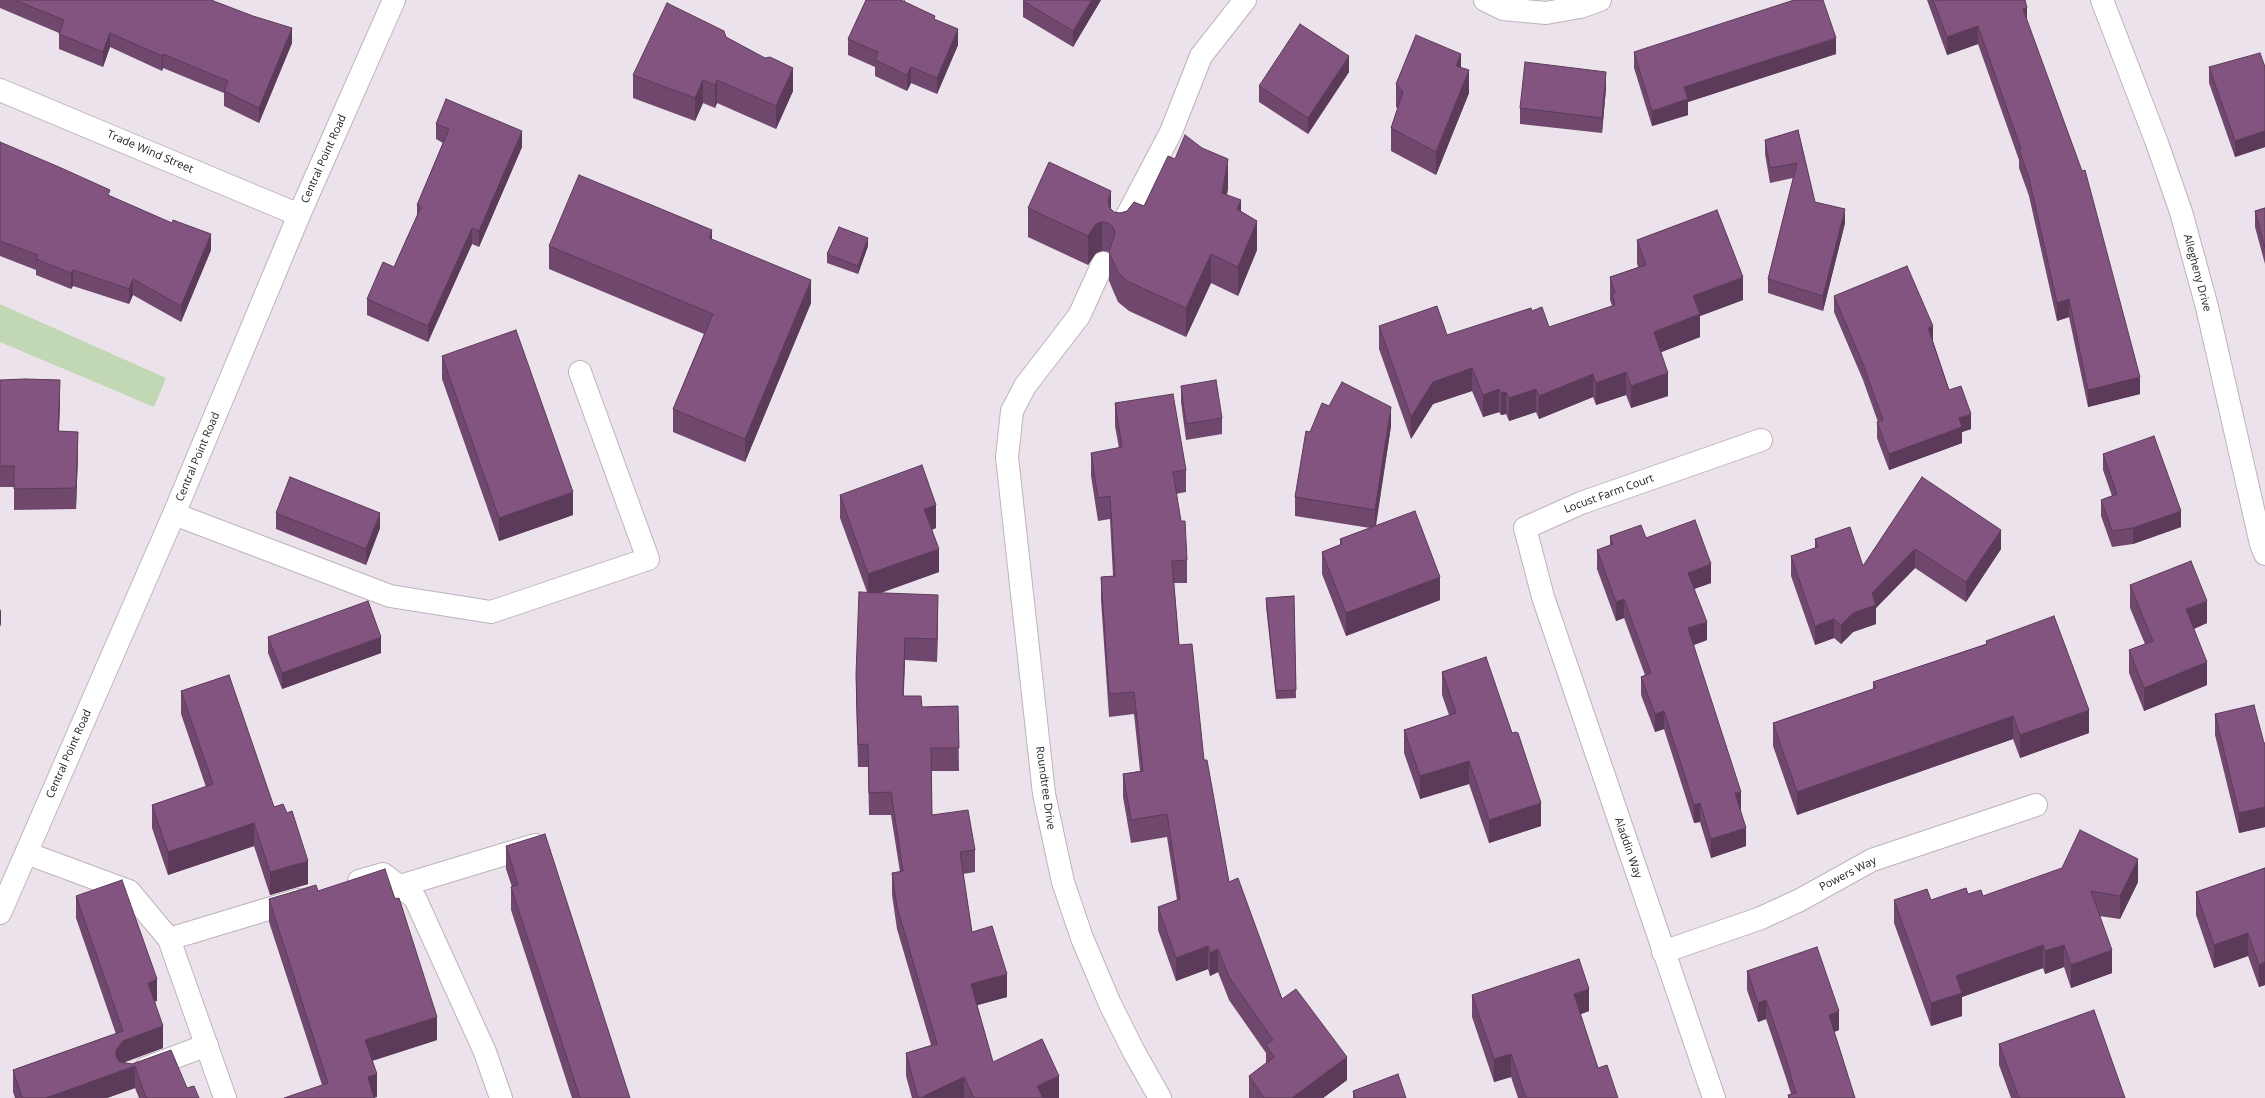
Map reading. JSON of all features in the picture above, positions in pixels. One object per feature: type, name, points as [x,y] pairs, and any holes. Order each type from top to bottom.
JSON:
[{"type":"street","name":"Central Point Road","points":[[0,913],[174,514],[300,215],[394,0]]},
{"type":"street","points":[[1120,230],[1175,122],[1201,56],[1245,0]]},
{"type":"street","points":[[1485,0],[1503,9],[1546,13],[1580,7],[1600,0]]},
{"type":"street","name":"Allegheny Drive","points":[[2102,0],[2157,143],[2181,212],[2207,307],[2260,544],[2265,554]]},
{"type":"street","name":"Trade Wind Street","points":[[0,90],[300,215]]},
{"type":"street","name":"Roundtree Drive","points":[[1103,263],[1079,316],[1026,386],[1012,411],[1007,457],[1044,794],[1063,882],[1082,938],[1110,1004],[1134,1052],[1160,1098]]},
{"type":"street","points":[[174,514],[390,596],[492,612],[648,559],[580,372]]},
{"type":"street","name":"Locust Farm Court","points":[[1543,597],[1525,528],[1581,503],[1761,440]]},
{"type":"street","name":"Aladdin Way","points":[[1543,597],[1714,1098]]},
{"type":"street","name":"Powers Way","points":[[1663,952],[1761,918],[1800,900],[1872,860],[2036,805]]},
{"type":"street","points":[[400,886],[540,843]]},
{"type":"street","points":[[26,853],[129,891],[169,939],[225,1098]]},
{"type":"street","points":[[337,888],[383,874],[415,898],[485,1052],[501,1098]]},
{"type":"street","points":[[169,939],[314,895]]},
{"type":"street","points":[[128,1074],[207,1045]]},
{"type":"green space","points":[[0,304],[166,378],[154,407],[0,342]]},
{"type":"building","points":[[15,0],[211,0],[253,16],[292,28],[259,108],[224,91],[228,81],[163,54],[162,56],[110,33],[103,52],[59,34],[64,20]]},
{"type":"building","points":[[866,0],[901,0],[935,16],[934,19],[958,29],[937,78],[911,67],[907,75],[875,60],[878,52],[848,39]]},
{"type":"building","points":[[1092,0],[1073,31],[1023,1]]},
{"type":"building","points":[[1794,0],[1823,0],[1836,38],[1684,87],[1688,99],[1652,111],[1634,52]]},
{"type":"building","points":[[1933,0],[2025,0],[2027,8],[2023,9],[2082,171],[2085,170],[2140,377],[2088,390],[2069,299],[2057,303],[2029,178],[2019,150],[2021,149],[1978,26],[1947,37]]},
{"type":"building","points":[[667,3],[724,31],[726,37],[765,58],[770,57],[793,68],[776,106],[717,80],[715,85],[703,80],[695,98],[633,75]]},
{"type":"building","points":[[1300,24],[1349,56],[1308,118],[1259,86]]},
{"type":"building","points":[[1416,35],[1461,54],[1456,66],[1469,70],[1436,152],[1391,128],[1403,92],[1396,84]]},
{"type":"building","points":[[2260,53],[2265,67],[2265,131],[2235,141],[2209,67]]},
{"type":"building","points":[[1525,62],[1606,72],[1602,118],[1520,108]]},
{"type":"building","points":[[446,99],[522,131],[479,231],[472,228],[428,326],[367,299],[383,262],[394,267],[421,207],[417,205],[449,129],[436,124]]},
{"type":"building","points":[[1798,130],[1815,202],[1845,209],[1823,296],[1768,279],[1797,163],[1770,168],[1765,140]]},
{"type":"building","points":[[1185,135],[1202,148],[1228,159],[1222,193],[1241,200],[1237,209],[1257,221],[1238,267],[1211,254],[1186,308],[1129,282],[1118,273],[1109,252],[1115,233],[1113,227],[1108,223],[1102,222],[1096,224],[1088,236],[1028,208],[1049,162],[1111,191],[1108,201],[1109,207],[1114,212],[1120,213],[1127,211],[1134,202],[1144,206],[1168,156],[1175,159]]},
{"type":"building","points":[[0,142],[110,190],[108,195],[172,223],[173,220],[211,234],[181,306],[133,279],[129,289],[73,270],[71,273],[36,259],[38,255],[0,241]]},
{"type":"building","points":[[579,175],[712,230],[709,238],[811,280],[745,439],[673,409],[713,314],[549,246]]},
{"type":"building","points":[[2265,208],[2265,248],[2255,211]]},
{"type":"building","points":[[1717,210],[1743,277],[1693,296],[1700,314],[1654,332],[1668,373],[1631,386],[1626,372],[1596,383],[1593,374],[1539,396],[1536,389],[1509,398],[1506,392],[1501,393],[1499,389],[1483,395],[1472,368],[1433,382],[1411,417],[1379,326],[1437,306],[1447,335],[1531,308],[1532,311],[1542,307],[1549,327],[1615,305],[1612,294],[1615,293],[1610,277],[1646,265],[1637,240]]},
{"type":"building","points":[[839,227],[868,238],[858,266],[827,254]]},
{"type":"building","points":[[1907,266],[1933,326],[1928,328],[1949,390],[1961,386],[1971,414],[1959,418],[1962,427],[1889,454],[1877,422],[1883,420],[1863,364],[1834,296]]},
{"type":"building","points":[[516,330],[573,492],[499,518],[442,356]]},
{"type":"building","points":[[0,380],[60,380],[58,431],[78,432],[76,488],[14,489],[14,466],[0,466]]},
{"type":"building","points":[[1216,380],[1222,418],[1186,424],[1181,386]]},
{"type":"building","points":[[1342,382],[1391,407],[1375,510],[1295,497],[1306,431],[1310,432],[1322,403],[1329,406]]},
{"type":"building","points":[[1173,394],[1186,470],[1173,472],[1181,521],[1185,521],[1187,560],[1172,561],[1179,645],[1192,644],[1204,760],[1207,760],[1229,882],[1238,878],[1282,999],[1296,989],[1347,1057],[1292,1098],[1264,1098],[1249,1076],[1274,1057],[1266,1045],[1273,1040],[1229,977],[1218,949],[1210,953],[1208,946],[1176,958],[1158,907],[1180,899],[1167,814],[1131,820],[1123,774],[1143,771],[1134,692],[1109,694],[1101,577],[1115,576],[1110,496],[1098,498],[1091,453],[1122,447],[1115,403]]},
{"type":"building","points":[[2154,436],[2181,511],[2133,528],[2112,531],[2101,500],[2117,494],[2103,454]]},
{"type":"building","points":[[922,465],[936,505],[924,509],[939,549],[868,574],[840,495]]},
{"type":"building","points":[[290,477],[380,513],[366,549],[276,513]]},
{"type":"building","points":[[1922,477],[2001,530],[1966,582],[1915,549],[1872,593],[1876,605],[1853,613],[1841,625],[1834,619],[1815,626],[1791,556],[1818,547],[1815,539],[1850,527],[1863,566]]},
{"type":"building","points":[[1415,511],[1440,577],[1346,613],[1322,552],[1342,544],[1340,539]]},
{"type":"building","points":[[1695,520],[1711,564],[1688,573],[1707,622],[1688,628],[1741,792],[1735,793],[1746,828],[1711,839],[1700,803],[1694,805],[1664,711],[1655,714],[1641,677],[1651,673],[1624,599],[1616,602],[1597,550],[1613,544],[1610,536],[1641,525],[1646,538]]},
{"type":"building","points":[[2191,561],[2207,601],[2186,609],[2207,662],[2144,688],[2129,650],[2153,641],[2130,585]]},
{"type":"building","points":[[859,592],[938,595],[937,639],[905,638],[903,696],[921,696],[922,707],[958,706],[959,748],[931,748],[932,815],[968,810],[975,850],[960,852],[972,932],[992,926],[1007,974],[971,984],[993,1062],[1042,1039],[1059,1076],[1037,1086],[1043,1098],[974,1098],[964,1077],[918,1098],[906,1053],[937,1044],[897,907],[892,873],[903,871],[891,792],[869,793],[868,744],[858,745],[856,675]]},
{"type":"building","points":[[1294,596],[1296,690],[1276,691],[1266,598]]},
{"type":"building","points":[[368,601],[381,637],[282,673],[268,637]]},
{"type":"building","points":[[2054,616],[2089,710],[2020,735],[2013,716],[1797,792],[1773,723],[1876,688],[1873,682],[1987,644],[1986,641]]},
{"type":"building","points":[[1486,657],[1512,733],[1518,733],[1541,803],[1489,820],[1469,761],[1420,776],[1404,730],[1456,713],[1442,672]]},
{"type":"building","points":[[229,675],[274,807],[283,804],[287,813],[292,811],[308,861],[270,872],[254,823],[168,852],[152,805],[213,784],[181,691]]},
{"type":"building","points":[[2254,705],[2265,743],[2265,807],[2239,813],[2215,714]]},
{"type":"building","points":[[2080,830],[2138,859],[2120,896],[2091,891],[2112,950],[2071,965],[2064,945],[2045,951],[2043,945],[1956,976],[1962,993],[1931,1003],[1894,900],[1927,889],[1931,900],[1966,888],[1968,894],[1981,890],[1983,896],[2062,868]]},
{"type":"building","points":[[545,834],[630,1098],[580,1098],[511,887],[518,885],[506,846]]},
{"type":"building","points":[[2265,868],[2265,962],[2259,965],[2248,933],[2214,945],[2196,892]]},
{"type":"building","points":[[385,869],[395,899],[399,898],[437,1017],[365,1040],[377,1074],[368,1077],[374,1098],[284,1098],[328,1083],[269,899],[316,885],[318,891]]},
{"type":"building","points":[[122,880],[157,979],[148,983],[163,1026],[123,1041],[116,1050],[116,1057],[120,1062],[132,1064],[171,1050],[187,1088],[194,1086],[199,1098],[146,1098],[135,1066],[46,1098],[22,1098],[13,1070],[123,1031],[76,896]]},
{"type":"building","points":[[1817,947],[1839,1011],[1829,1015],[1855,1098],[1789,1098],[1788,1095],[1796,1093],[1786,1059],[1766,1000],[1758,1003],[1747,971]]},
{"type":"building","points":[[1579,959],[1589,989],[1574,994],[1598,1068],[1607,1065],[1618,1098],[1526,1098],[1511,1054],[1494,1059],[1472,995]]},
{"type":"building","points":[[2094,1010],[2125,1098],[2019,1098],[1999,1044]]},
{"type":"building","points":[[1398,1074],[1406,1098],[1355,1098],[1353,1091]]}]
